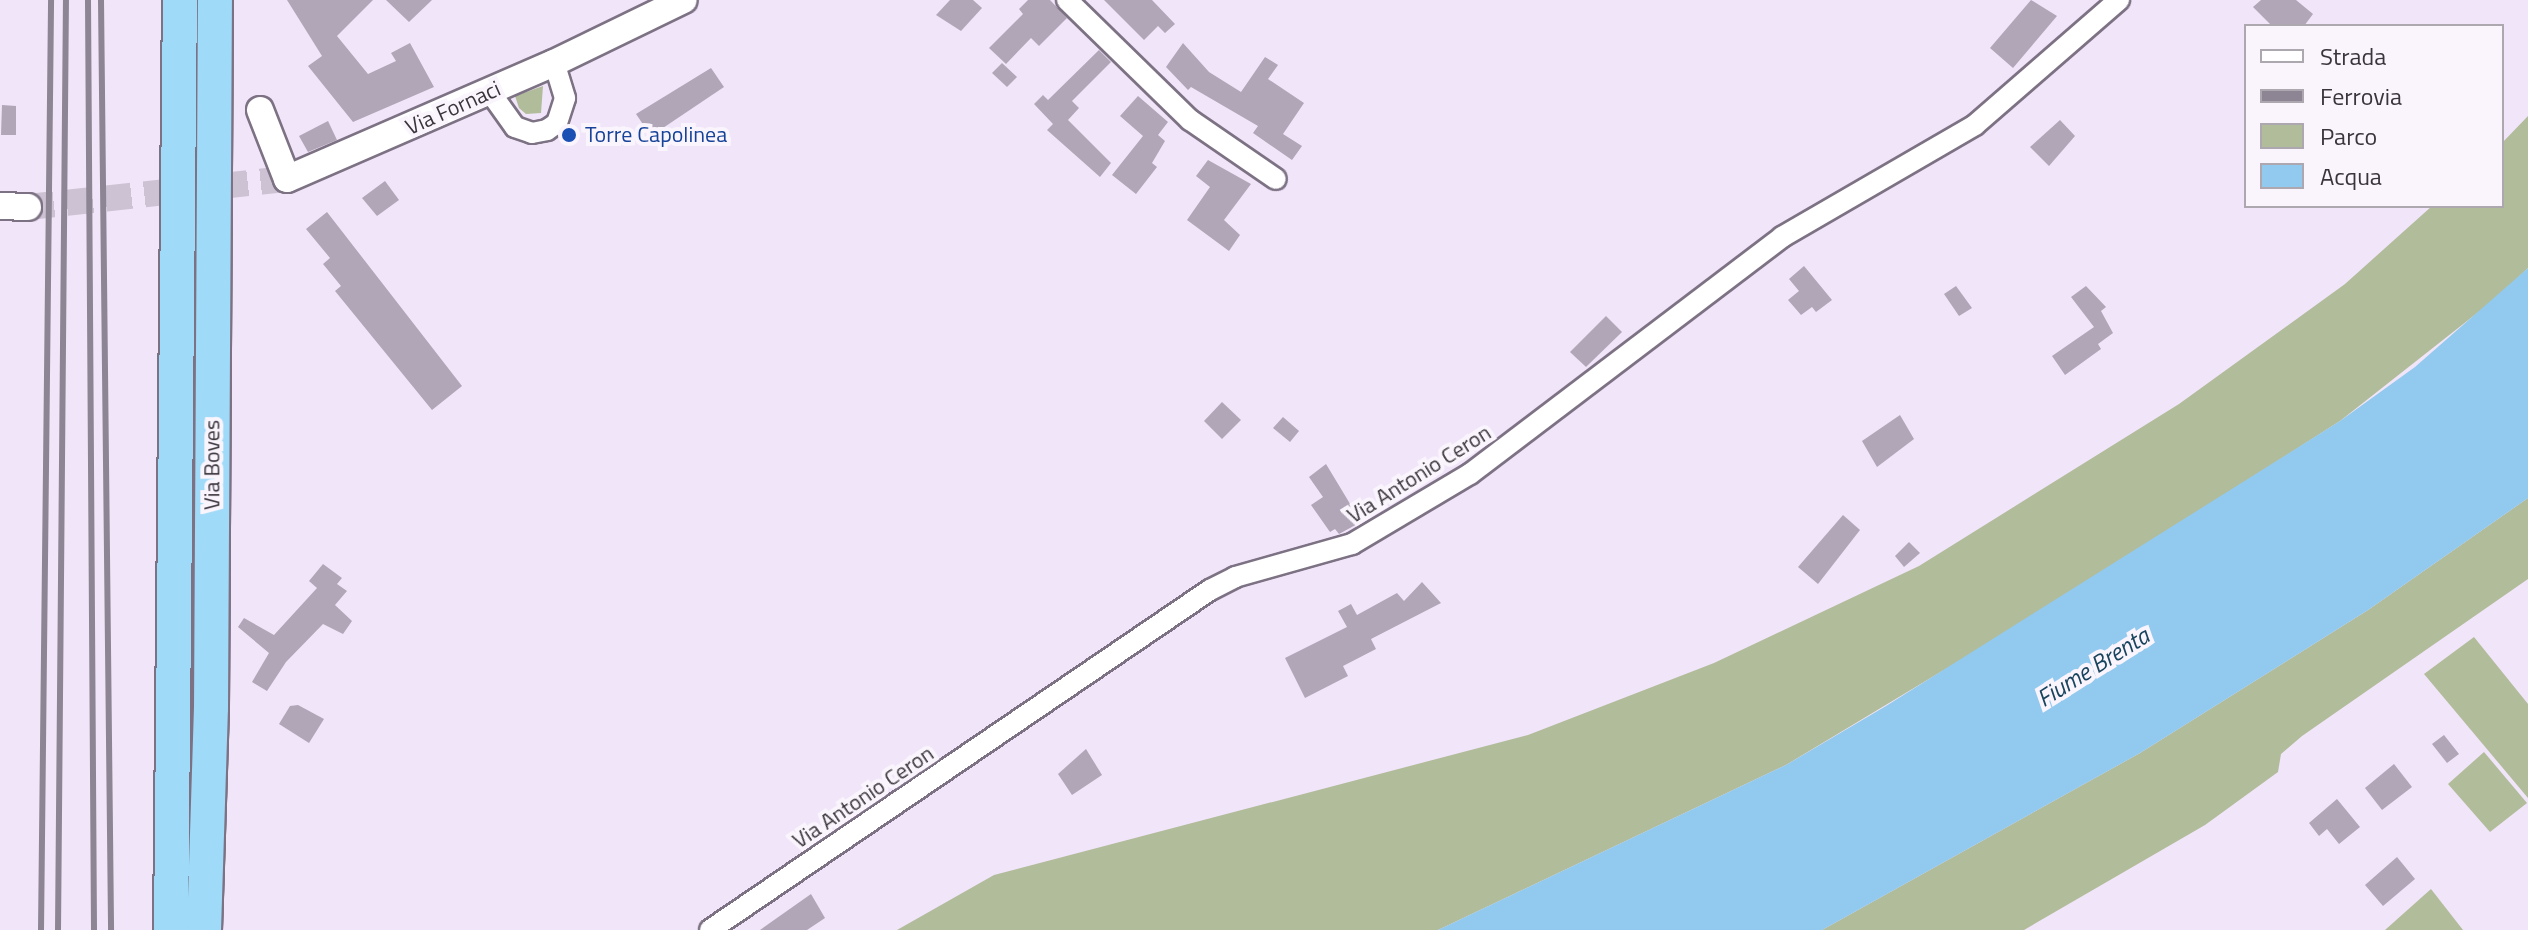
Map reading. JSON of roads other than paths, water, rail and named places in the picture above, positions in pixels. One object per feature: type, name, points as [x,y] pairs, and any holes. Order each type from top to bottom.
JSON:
[{"type":"highway","name":"Via Boves","points":[[171,930],[180,0]]},
{"type":"highway","name":"Via Boves","points":[[204,930],[211,708],[215,0]]},
{"type":"street","name":"Via Fornaci","points":[[260,110],[287,179],[490,92],[684,0]]},
{"type":"street","points":[[1067,0],[1190,120],[1276,179]]},
{"type":"street","name":"Via Antonio Ceron","points":[[710,930],[1210,590],[1235,577],[1352,544],[1470,474],[1782,237],[1975,125],[2119,0]]},
{"type":"street","points":[[490,92],[515,127],[532,133],[547,130],[557,123],[565,98],[554,63]]},
{"type":"street","points":[[0,206],[28,207]]},
{"type":"water","name":"Fiume Brenta","points":[[2528,268],[2528,498],[2368,610],[2140,753],[1822,930],[1438,930],[1786,765],[1886,706],[2340,421],[2415,367]]},
{"type":"tunnel","points":[[28,207],[287,179]]},
{"type":"railway","points":[[41,930],[51,0]]},
{"type":"railway","points":[[58,930],[66,0]]},
{"type":"railway","points":[[88,0],[94,930]]},
{"type":"railway","points":[[101,0],[111,930]]},
{"type":"place","name":"Torre Capolinea","points":[[569,135]]}]
